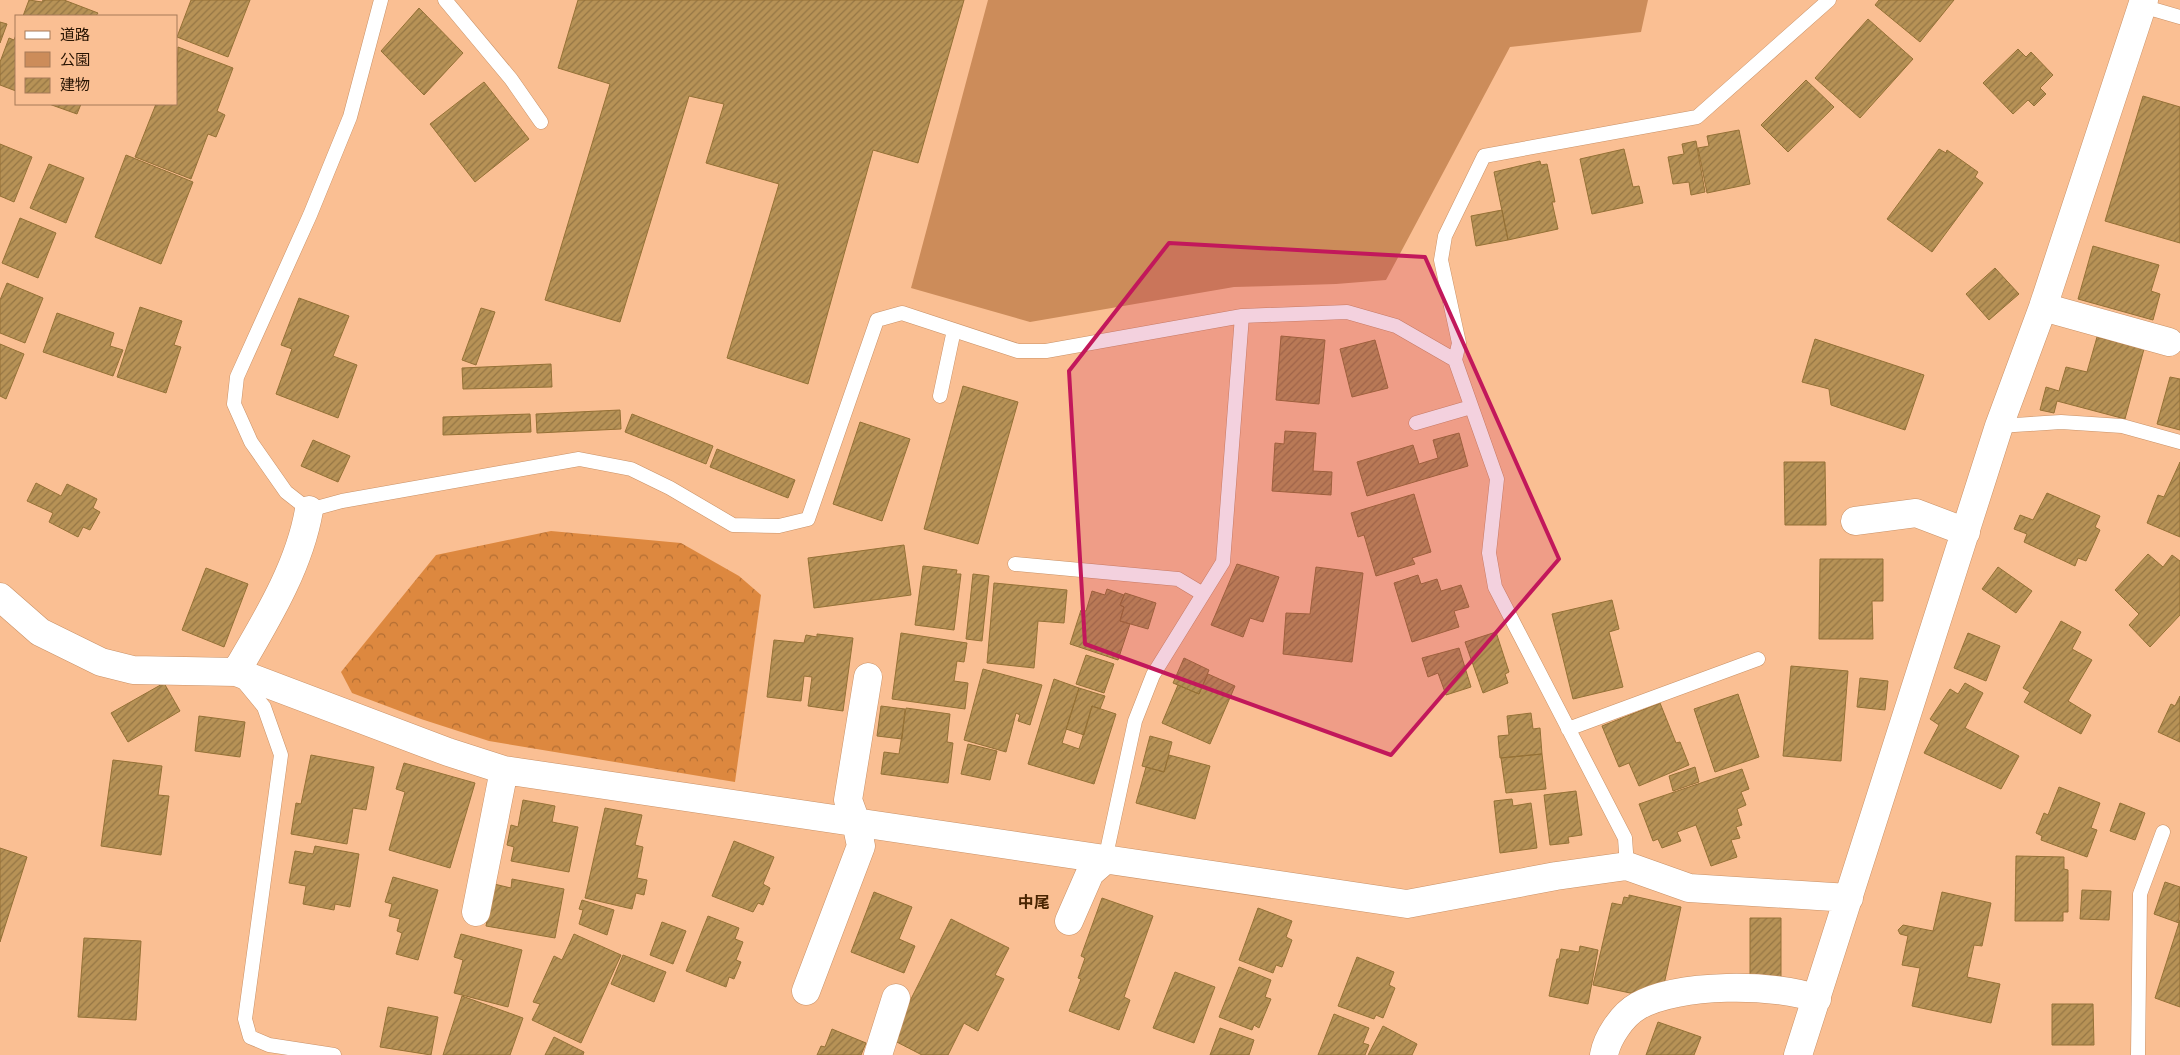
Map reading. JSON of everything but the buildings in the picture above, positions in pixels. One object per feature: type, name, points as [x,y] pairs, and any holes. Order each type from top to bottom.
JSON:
[{"type":"street","points":[[1798,1055],[1999,426],[2043,307],[2143,3]]},
{"type":"street","points":[[2043,307],[2169,342]]},
{"type":"street","points":[[236,672],[265,620],[304,539],[309,510]]},
{"type":"street","points":[[1855,520],[1916,513],[1966,532]]},
{"type":"street","points":[[0,597],[40,632],[101,662],[133,670],[236,672],[448,752],[504,770],[1406,904],[1556,876],[1627,866],[1689,888],[1849,898]]},
{"type":"street","points":[[806,991],[860,846],[856,822],[848,800],[868,677]]},
{"type":"street","points":[[476,912],[504,770]]},
{"type":"street","points":[[1069,921],[1090,873],[1105,860]]},
{"type":"street","points":[[1604,1055],[1606,1045],[1617,1027],[1637,1006],[1664,996],[1708,988],[1797,992],[1817,1000]]},
{"type":"street","points":[[878,1055],[896,998]]},
{"type":"lane","points":[[381,0],[350,117],[310,215],[237,377],[234,404],[251,442],[286,492],[309,510],[342,501],[579,459],[631,469],[670,488],[733,525],[779,526],[808,519],[877,320],[902,313],[1018,351],[1046,350],[1242,316],[1348,312],[1396,326],[1454,360]]},
{"type":"lane","points":[[445,0],[512,79],[541,122]]},
{"type":"lane","points":[[1627,866],[1625,838],[1495,587],[1489,553],[1497,479],[1454,360],[1459,343],[1441,260],[1445,236],[1484,156],[1697,118],[1829,0]]},
{"type":"lane","points":[[2143,3],[2180,18]]},
{"type":"lane","points":[[1105,860],[1135,721],[1152,675],[1223,562],[1242,316]]},
{"type":"lane","points":[[940,396],[954,330]]},
{"type":"lane","points":[[1416,423],[1471,407]]},
{"type":"lane","points":[[1999,426],[2061,422],[2122,426],[2180,442]]},
{"type":"lane","points":[[1015,564],[1178,579],[1203,594]]},
{"type":"lane","points":[[1568,729],[1758,659]]},
{"type":"lane","points":[[236,672],[264,707],[281,755],[245,1019],[250,1037],[269,1045],[334,1055]]},
{"type":"lane","points":[[2138,1055],[2140,894],[2163,832]]},
{"type":"highlighted area","points":[[1169,243],[1425,257],[1559,559],[1391,755],[1085,644],[1069,371]]},
{"type":"green space","points":[[988,0],[1648,0],[1641,32],[1510,47],[1386,280],[1336,284],[1234,287],[1030,322],[911,288]]},
{"type":"green space","points":[[551,531],[681,543],[739,576],[761,595],[735,782],[489,741],[421,719],[352,693],[341,672],[436,555]]},
{"type":"district","name":"中尾","points":[[1034,902]]}]
